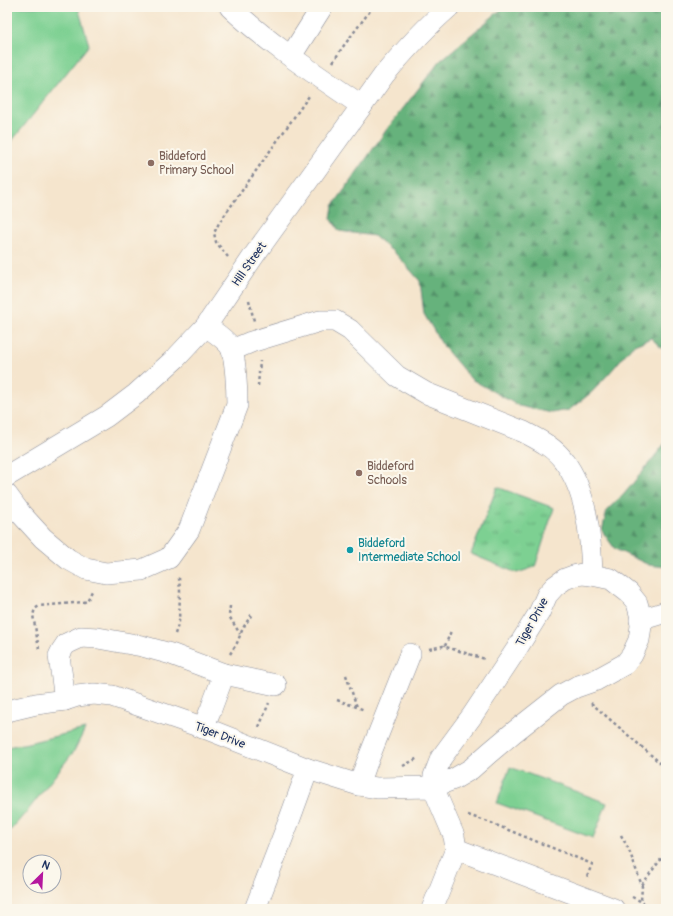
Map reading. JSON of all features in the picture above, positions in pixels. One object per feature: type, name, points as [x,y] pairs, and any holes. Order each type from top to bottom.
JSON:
[{"type":"street","points":[[230,7],[252,27],[362,106]]},
{"type":"street","points":[[291,56],[322,7]]},
{"type":"street","name":"Hill Street","points":[[7,476],[107,416],[136,394],[176,358],[206,326],[255,254],[384,75],[407,47],[448,7]]},
{"type":"street","points":[[232,350],[251,342],[320,320],[335,321],[350,330],[397,376],[426,393],[524,432],[539,440],[555,451],[563,460],[572,475],[583,504],[588,528],[591,549],[592,575]]},
{"type":"street","points":[[7,496],[43,538],[68,559],[86,569],[106,573],[142,570],[169,558],[189,530],[237,405],[238,389],[232,350],[223,339],[206,326]]},
{"type":"street","name":"Tiger Drive","points":[[7,711],[36,704],[65,700],[77,696],[94,694],[112,696],[203,728],[308,769],[359,785],[383,788],[433,787],[454,779],[471,769],[489,752],[561,695],[576,687],[596,680],[624,664],[632,655],[639,640],[641,626],[637,603],[629,592],[611,579],[582,574],[565,579],[555,586],[547,595],[539,613],[516,650],[472,716],[441,758],[434,776],[433,787]]},
{"type":"street","points":[[640,620],[666,612]]},
{"type":"street","points":[[65,700],[59,656],[66,644],[81,637],[98,638],[142,646],[170,654],[224,674],[276,685]]},
{"type":"street","points":[[359,785],[410,654]]},
{"type":"street","points":[[203,728],[212,709],[224,674]]},
{"type":"street","points":[[255,909],[308,769]]},
{"type":"street","points":[[432,909],[456,849],[454,836],[433,787]]},
{"type":"street","points":[[456,849],[614,909]]},
{"type":"path","points":[[230,606],[229,616],[240,634]]},
{"type":"path","points":[[224,674],[240,634],[252,614]]},
{"type":"path","points":[[445,646],[451,631]]},
{"type":"path","points":[[410,654],[445,646],[490,661]]},
{"type":"path","points":[[346,675],[358,707]]},
{"type":"path","points":[[576,687],[598,709],[666,768]]},
{"type":"path","points":[[338,700],[385,718]]},
{"type":"path","points":[[621,835],[629,850],[642,886],[641,901]]},
{"type":"path","points":[[642,886],[666,853]]},
{"type":"green space","points":[[7,7],[78,7],[89,45],[7,147]]},
{"type":"green space","points":[[504,7],[666,7],[666,352],[651,338],[632,346],[592,392],[569,410],[552,413],[519,406],[471,379],[443,346],[424,314],[420,281],[397,255],[374,236],[339,231],[331,218],[333,206],[387,129],[440,61]]},
{"type":"green space","points":[[666,442],[666,567],[649,565],[615,549],[602,531],[607,510],[625,493]]},
{"type":"green space","points":[[497,487],[554,508],[535,567],[517,573],[471,554]]},
{"type":"green space","points":[[85,729],[74,751],[29,809],[7,834],[7,747]]},
{"type":"green space","points":[[510,767],[607,803],[593,838],[497,803]]},
{"type":"place","name":"Biddeford Primary School","points":[[151,163]]},
{"type":"place","name":"Biddeford Schools","points":[[359,473]]},
{"type":"place","name":"Biddeford Intermediate School","points":[[350,550]]}]
